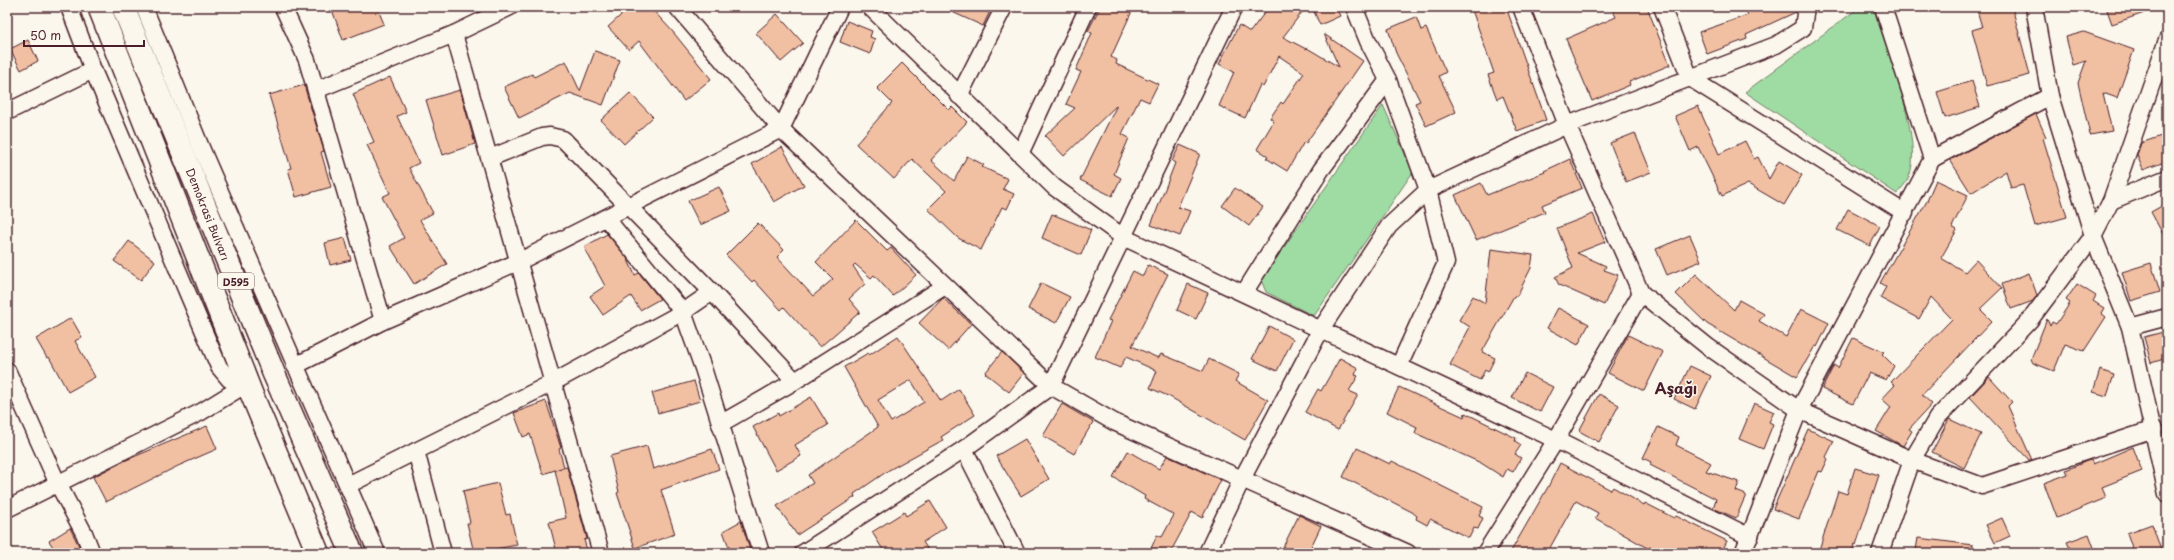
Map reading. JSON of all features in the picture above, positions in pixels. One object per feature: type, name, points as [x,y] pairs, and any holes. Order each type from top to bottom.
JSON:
[{"type":"highway","name":"D595","points":[[99,7],[246,391],[318,553]]},
{"type":"highway","name":"Demokrasi Bulvarı","points":[[123,7],[274,374],[352,553]]},
{"type":"street","points":[[7,509],[57,482],[99,464],[201,412],[246,391],[220,368],[93,70],[69,7]]},
{"type":"street","points":[[283,7],[307,60],[383,321]]},
{"type":"street","points":[[316,90],[454,34],[510,7]]},
{"type":"street","points":[[677,7],[782,129],[1050,386],[1114,422],[1408,553]]},
{"type":"street","points":[[295,366],[383,321],[520,261],[782,129],[840,7]]},
{"type":"street","points":[[870,7],[959,96],[1054,187],[1122,236],[1556,440],[1750,537]]},
{"type":"street","points":[[959,96],[1004,7]]},
{"type":"street","points":[[1020,154],[1088,7]]},
{"type":"street","points":[[803,553],[964,449],[1050,386],[1234,7]]},
{"type":"street","points":[[1354,7],[1368,41],[1388,80],[1428,190],[1446,263],[1399,366]]},
{"type":"street","points":[[1521,7],[1567,125],[1641,293],[1707,346],[1799,410],[1912,460],[1982,486],[2154,428]]},
{"type":"street","points":[[1662,7],[1690,78],[1904,213]]},
{"type":"street","points":[[1207,553],[1242,479],[1321,329],[1389,226],[1428,190],[1567,125],[1776,45],[1803,28],[1806,7]]},
{"type":"street","points":[[1883,7],[1932,159]]},
{"type":"street","points":[[2034,7],[2050,96],[2093,236],[2130,327],[2154,428],[2167,494]]},
{"type":"street","points":[[149,9],[202,150],[377,553]]},
{"type":"street","points":[[454,34],[520,261],[601,553]]},
{"type":"street","points":[[1880,553],[1912,460],[1937,418],[2030,320],[2093,236],[2111,201],[2167,40]]},
{"type":"street","points":[[7,112],[93,70]]},
{"type":"street","points":[[1244,293],[1321,170],[1388,80]]},
{"type":"street","points":[[1743,553],[1799,410],[1932,159],[2050,96]]},
{"type":"street","points":[[490,158],[542,137],[555,136],[568,144],[712,292],[795,381]]},
{"type":"street","points":[[2111,201],[2167,178]]},
{"type":"street","points":[[606,218],[683,312],[703,368],[761,553]]},
{"type":"street","points":[[720,424],[795,381],[945,286]]},
{"type":"street","points":[[348,485],[554,382],[683,312],[712,292]]},
{"type":"street","points":[[1485,553],[1556,440],[1641,293]]},
{"type":"street","points":[[2130,327],[2167,317]]},
{"type":"street","points":[[7,370],[57,482],[84,533],[92,553]]},
{"type":"street","points":[[964,449],[1017,553]]},
{"type":"street","points":[[416,451],[443,553]]},
{"type":"green space","points":[[1860,7],[1873,7],[1902,94],[1908,119],[1912,143],[1912,163],[1908,179],[1897,194],[1745,92]]},
{"type":"green space","points":[[1383,105],[1413,172],[1314,316],[1266,292],[1261,280]]},
{"type":"building","points":[[331,7],[377,7],[384,24],[343,40]]},
{"type":"building","points":[[630,7],[650,7],[673,32],[711,79],[684,101],[639,41],[629,50],[608,27]]},
{"type":"building","points":[[941,7],[992,7],[983,26]]},
{"type":"building","points":[[1100,7],[1123,7],[1132,11],[1111,57],[1117,60],[1116,64],[1158,84],[1149,102],[1140,98],[1122,134],[1129,138],[1114,174],[1121,178],[1112,196],[1080,180],[1117,105],[1064,156],[1045,136],[1075,108],[1066,104],[1081,72],[1076,70],[1092,33],[1088,31]]},
{"type":"building","points":[[1269,7],[1306,7],[1283,37],[1306,49],[1307,48],[1339,67],[1324,34],[1363,61],[1306,143],[1304,142],[1287,171],[1266,158],[1268,156],[1257,149],[1274,121],[1270,118],[1281,102],[1283,104],[1304,73],[1279,56],[1263,87],[1260,85],[1245,118],[1219,106],[1234,72],[1219,64],[1239,25],[1250,32]]},
{"type":"building","points":[[1312,7],[1336,7],[1340,16],[1320,25]]},
{"type":"building","points":[[1471,7],[1506,7],[1546,120],[1517,131],[1503,96],[1497,99],[1488,75],[1494,73]]},
{"type":"building","points":[[1611,7],[1647,7],[1670,65],[1629,82],[1630,85],[1592,101],[1566,39],[1616,17]]},
{"type":"building","points":[[1744,7],[1796,7],[1796,12],[1746,35],[1747,39],[1707,54],[1699,32],[1748,15]]},
{"type":"building","points":[[1976,7],[2012,7],[2030,75],[1987,86],[1972,30],[1982,27]]},
{"type":"building","points":[[2106,7],[2156,7],[2156,9],[2112,24]]},
{"type":"building","points":[[777,14],[803,43],[781,62],[756,33]]},
{"type":"building","points":[[1416,17],[1421,30],[1426,28],[1446,72],[1439,76],[1456,112],[1426,126],[1415,103],[1420,101],[1396,53],[1388,29]]},
{"type":"building","points":[[847,21],[872,31],[870,37],[875,39],[870,54],[840,42]]},
{"type":"building","points":[[2084,32],[2134,50],[2117,98],[2103,93],[2112,131],[2090,135],[2078,83],[2086,61],[2073,65],[2066,37]]},
{"type":"building","points":[[28,40],[38,61],[21,70],[10,49]]},
{"type":"building","points":[[595,51],[620,60],[603,105],[570,93],[519,118],[504,87],[532,74],[534,77],[566,61],[580,91]]},
{"type":"building","points":[[902,63],[949,110],[952,107],[967,122],[931,160],[954,181],[967,156],[984,165],[982,167],[1008,179],[1003,189],[1014,194],[1007,209],[1002,207],[981,250],[958,238],[928,209],[946,191],[912,159],[894,179],[856,144],[892,103],[877,88]]},
{"type":"building","points":[[390,77],[406,112],[397,116],[419,163],[409,168],[433,213],[420,220],[447,264],[414,284],[390,246],[404,238],[382,197],[390,193],[367,145],[374,142],[353,94]]},
{"type":"building","points":[[1972,81],[1980,107],[1945,118],[1937,92]]},
{"type":"building","points":[[304,85],[324,151],[321,152],[331,187],[296,197],[288,169],[291,168],[269,95]]},
{"type":"building","points":[[460,90],[475,144],[443,155],[426,100]]},
{"type":"building","points":[[630,93],[653,117],[624,144],[601,120]]},
{"type":"building","points":[[1698,106],[1719,154],[1745,141],[1754,159],[1758,157],[1769,179],[1779,161],[1802,175],[1784,205],[1748,184],[1722,196],[1698,147],[1690,151],[1675,116]]},
{"type":"building","points":[[2036,114],[2046,137],[2043,138],[2067,217],[2035,226],[2023,185],[2011,188],[2006,171],[1971,193],[1950,160]]},
{"type":"building","points":[[1635,133],[1651,172],[1626,182],[1610,143]]},
{"type":"building","points":[[2167,134],[2167,161],[2143,170],[2137,155],[2141,143]]},
{"type":"building","points":[[1180,145],[1200,154],[1178,207],[1190,211],[1180,236],[1151,225],[1175,163],[1172,161]]},
{"type":"building","points":[[782,147],[804,185],[774,202],[752,164]]},
{"type":"building","points":[[1570,159],[1582,188],[1542,205],[1545,212],[1476,240],[1455,195],[1481,183],[1487,195],[1545,172],[1544,171]]},
{"type":"building","points":[[1936,180],[1968,195],[1952,227],[1957,230],[1941,258],[1965,272],[1976,260],[2002,288],[1980,309],[1992,321],[1922,395],[1932,404],[1909,429],[1912,431],[1903,446],[1876,431],[1891,407],[1882,399],[1895,385],[1891,382],[1952,319],[1931,297],[1919,319],[1880,298],[1886,287],[1880,283],[1927,201]]},
{"type":"building","points":[[719,187],[731,211],[700,225],[688,201]]},
{"type":"building","points":[[1235,188],[1263,207],[1249,226],[1222,206]]},
{"type":"building","points":[[2167,203],[2167,242],[2151,212]]},
{"type":"building","points":[[1848,209],[1880,226],[1870,246],[1837,230]]},
{"type":"building","points":[[1052,214],[1091,230],[1081,255],[1042,238]]},
{"type":"building","points":[[1593,214],[1605,242],[1577,253],[1606,266],[1604,270],[1618,275],[1604,305],[1559,285],[1555,277],[1573,268],[1557,228]]},
{"type":"building","points":[[856,220],[887,251],[891,248],[916,275],[893,296],[874,275],[871,278],[855,264],[853,266],[865,284],[849,299],[860,312],[820,347],[784,307],[781,310],[754,280],[752,282],[726,255],[758,223],[784,250],[777,257],[813,296],[833,279],[816,262]]},
{"type":"building","points":[[607,234],[627,258],[635,275],[639,273],[660,299],[640,310],[631,296],[603,315],[590,296],[605,286],[584,247]]},
{"type":"building","points":[[1690,235],[1701,261],[1667,275],[1656,249]]},
{"type":"building","points":[[345,238],[351,260],[330,265],[325,243]]},
{"type":"building","points":[[129,241],[155,261],[141,280],[114,261]]},
{"type":"building","points":[[1491,249],[1533,255],[1531,268],[1517,296],[1514,296],[1482,352],[1495,358],[1488,372],[1485,370],[1480,380],[1450,365],[1470,327],[1459,320],[1473,296],[1485,303]]},
{"type":"building","points":[[2151,263],[2160,292],[2131,301],[2122,272]]},
{"type":"building","points":[[1148,265],[1168,274],[1132,346],[1158,358],[1161,354],[1203,371],[1209,359],[1239,374],[1235,381],[1268,400],[1245,440],[1170,397],[1150,388],[1157,371],[1126,357],[1120,368],[1095,357],[1111,321],[1108,320],[1133,271],[1143,276]]},
{"type":"building","points":[[2029,273],[2037,295],[2033,301],[2011,309],[2002,284]]},
{"type":"building","points":[[1696,274],[1734,310],[1739,300],[1764,314],[1759,321],[1786,337],[1801,309],[1829,323],[1817,347],[1815,346],[1797,377],[1707,324],[1676,294]]},
{"type":"building","points":[[1041,283],[1070,297],[1056,323],[1028,309]]},
{"type":"building","points":[[1188,284],[1208,293],[1196,319],[1177,310]]},
{"type":"building","points":[[2077,284],[2096,296],[2093,301],[2104,308],[2101,313],[2106,317],[2084,351],[2065,344],[2054,371],[2033,363],[2031,359],[2047,319],[2050,326],[2052,322],[2056,324],[2070,303],[2066,300]]},
{"type":"building","points":[[943,298],[971,324],[948,350],[919,323]]},
{"type":"building","points":[[1558,308],[1589,324],[1578,345],[1547,328]]},
{"type":"building","points":[[71,318],[82,337],[75,341],[95,377],[68,392],[49,357],[47,358],[36,339]]},
{"type":"building","points":[[1269,326],[1293,339],[1277,371],[1252,359]]},
{"type":"building","points":[[2167,331],[2167,358],[2151,363],[2144,337]]},
{"type":"building","points":[[1628,335],[1663,352],[1644,391],[1608,373]]},
{"type":"building","points":[[898,336],[941,401],[959,389],[975,415],[941,437],[943,440],[889,470],[854,494],[855,497],[797,535],[777,506],[813,483],[808,475],[878,427],[844,367],[868,353],[869,355]],"holes":[[[911,380],[924,402],[891,422],[878,400]]]},
{"type":"building","points":[[1853,338],[1884,352],[1882,354],[1894,366],[1886,380],[1869,373],[1853,404],[1822,389],[1834,365],[1838,368]]},
{"type":"building","points":[[1002,352],[1024,373],[1009,392],[985,373]]},
{"type":"building","points":[[1340,358],[1358,368],[1355,375],[1358,376],[1349,391],[1358,395],[1338,430],[1305,412],[1318,389],[1321,391]]},
{"type":"building","points":[[1690,366],[1711,376],[1695,409],[1674,399]]},
{"type":"building","points":[[2100,370],[2114,375],[2107,396],[2093,392]]},
{"type":"building","points":[[1525,373],[1553,387],[1540,412],[1512,398]]},
{"type":"building","points":[[1989,377],[2012,402],[2008,406],[2032,460],[2029,460],[1970,397]]},
{"type":"building","points":[[694,381],[700,401],[658,413],[652,393]]},
{"type":"building","points":[[1399,387],[1464,417],[1465,413],[1516,438],[1515,441],[1521,445],[1515,454],[1521,458],[1513,472],[1507,469],[1503,477],[1481,463],[1415,433],[1417,427],[1387,412]]},
{"type":"building","points":[[1599,394],[1619,405],[1599,442],[1579,431]]},
{"type":"building","points":[[811,397],[828,425],[795,445],[801,456],[776,470],[753,427],[778,413],[779,416]]},
{"type":"building","points":[[546,401],[561,448],[559,449],[564,467],[543,474],[530,434],[523,437],[514,413]]},
{"type":"building","points":[[1754,403],[1774,412],[1769,422],[1773,424],[1763,449],[1739,439]]},
{"type":"building","points":[[1062,404],[1093,422],[1074,454],[1043,436]]},
{"type":"building","points":[[1949,419],[1981,434],[1964,468],[1932,452]]},
{"type":"building","points":[[207,426],[217,449],[178,466],[106,502],[93,477],[124,461]]},
{"type":"building","points":[[1658,427],[1679,437],[1676,445],[1711,463],[1706,471],[1739,482],[1736,491],[1746,495],[1736,518],[1713,508],[1716,499],[1650,465],[1651,462],[1643,458]]},
{"type":"building","points":[[1808,429],[1834,441],[1826,457],[1828,459],[1822,472],[1819,471],[1799,519],[1773,509]]},
{"type":"building","points":[[1025,439],[1049,479],[1021,496],[996,456]]},
{"type":"building","points":[[647,446],[653,469],[712,449],[719,469],[661,490],[675,534],[635,548],[617,493],[619,492],[610,456]]},
{"type":"building","points":[[2133,447],[2142,471],[2102,487],[2106,498],[2057,518],[2044,483],[2068,474],[2066,470],[2087,461],[2091,460],[2093,464]]},
{"type":"building","points":[[1357,448],[1390,464],[1392,461],[1483,507],[1479,516],[1483,518],[1478,529],[1474,528],[1469,538],[1430,519],[1427,525],[1416,519],[1417,516],[1412,512],[1343,477]]},
{"type":"building","points":[[1128,451],[1159,469],[1167,456],[1221,480],[1202,518],[1192,512],[1170,553],[1149,553],[1157,535],[1162,537],[1174,515],[1144,499],[1145,496],[1113,477]]},
{"type":"building","points":[[1560,463],[1611,490],[1613,487],[1644,505],[1645,503],[1674,518],[1676,516],[1727,541],[1721,553],[1663,553],[1650,547],[1649,549],[1595,518],[1598,513],[1576,501],[1547,553],[1510,553]]},
{"type":"building","points":[[567,467],[587,539],[584,540],[588,553],[557,553],[549,522],[566,518],[555,470]]},
{"type":"building","points":[[1855,468],[1879,475],[1856,545],[1854,544],[1852,553],[1818,553],[1838,491],[1847,494]]},
{"type":"building","points":[[498,483],[506,515],[510,514],[517,545],[474,553],[467,523],[470,523],[463,491]]},
{"type":"building","points":[[930,501],[946,527],[923,542],[930,553],[885,553],[872,532],[904,512],[906,516]]},
{"type":"building","points":[[1299,515],[1321,526],[1308,553],[1280,553]]},
{"type":"building","points":[[2002,518],[2010,536],[1995,543],[1986,525]]},
{"type":"building","points":[[741,521],[751,553],[731,553],[723,531]]},
{"type":"building","points":[[2152,524],[2162,553],[2134,553],[2127,533]]},
{"type":"building","points":[[70,528],[81,550],[76,553],[57,553],[49,541]]},
{"type":"building","points":[[2089,534],[2096,553],[2072,553],[2067,542]]},
{"type":"building","points":[[1918,538],[1973,545],[1972,553],[1938,553],[1916,550]]},
{"type":"district","name":"Aşağı","points":[[1676,387]]}]
